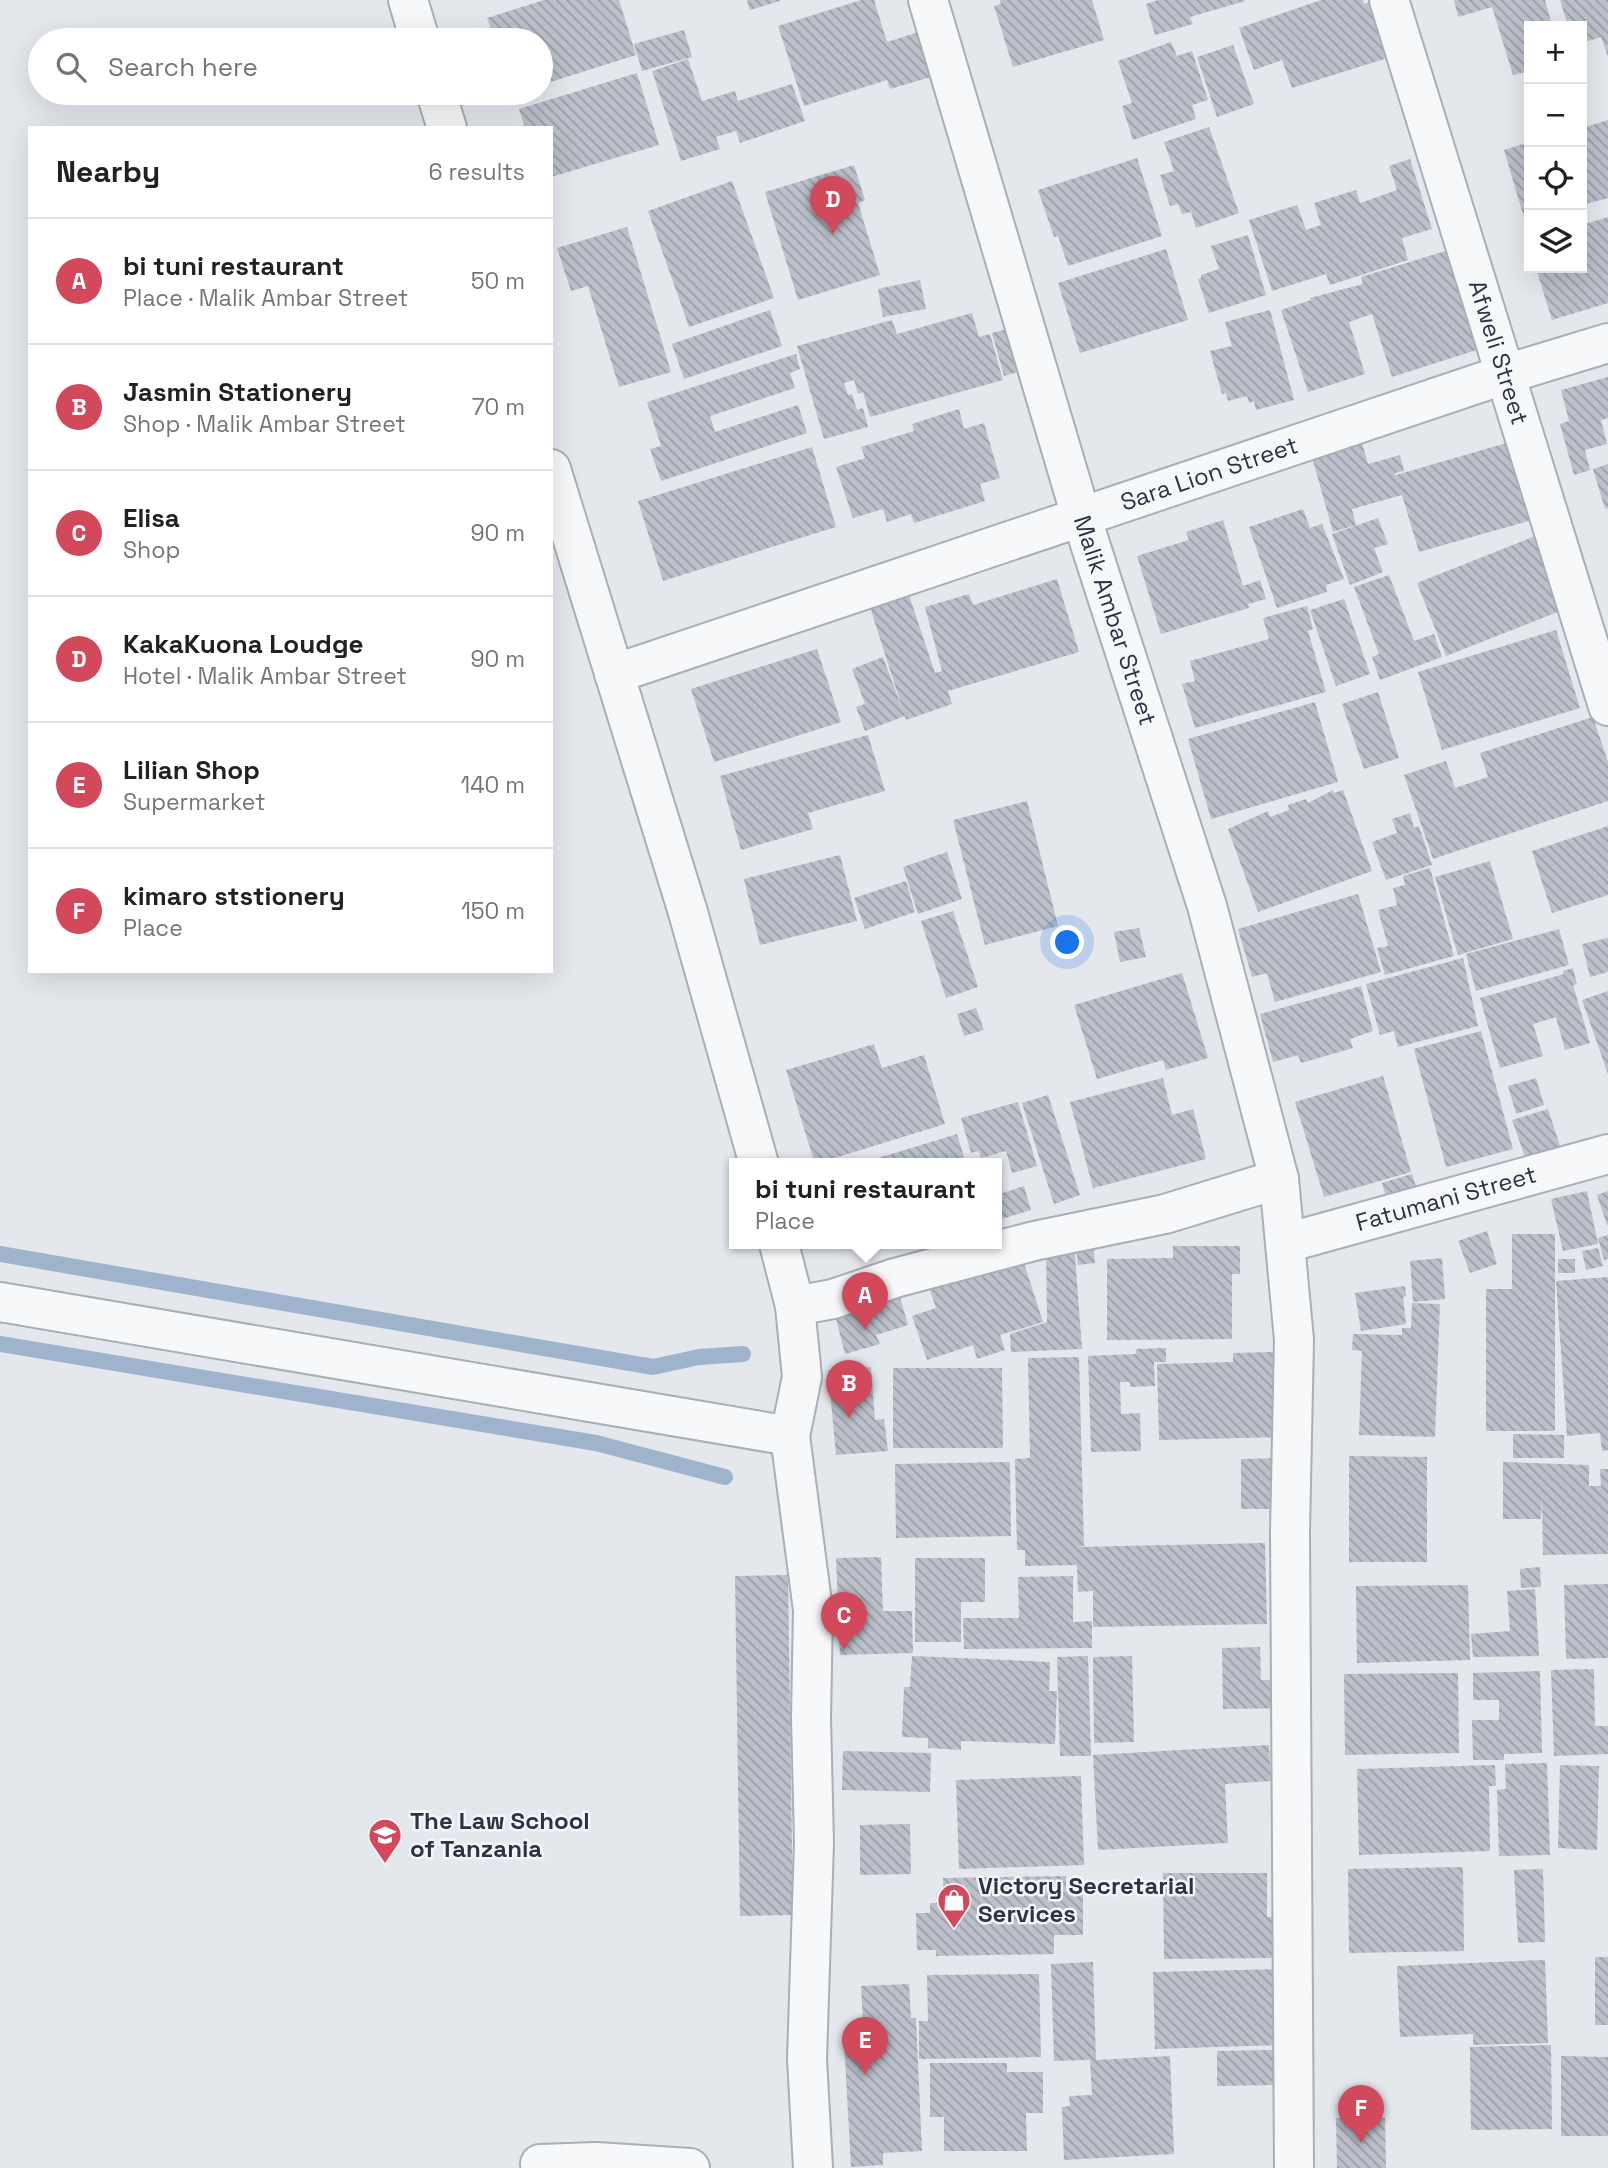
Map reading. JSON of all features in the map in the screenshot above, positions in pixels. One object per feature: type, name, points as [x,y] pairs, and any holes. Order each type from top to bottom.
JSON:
[{"type":"street","points":[[408,0],[416,28]]},
{"type":"street","name":"Malik Ambar Street","points":[[928,0],[1081,516],[1207,906],[1279,1180],[1294,1340],[1290,1546],[1294,2168]]},
{"type":"street","name":"Afweli Street","points":[[1389,0],[1608,706]]},
{"type":"street","points":[[440,105],[446,126]]},
{"type":"street","name":"Sara Lion Street","points":[[614,674],[1506,374],[1608,343]]},
{"type":"street","points":[[553,476],[687,909],[757,1158]]},
{"type":"street","name":"Fatumani Street","points":[[1286,1243],[1608,1154]]},
{"type":"street","points":[[795,1306],[833,1299],[895,1278],[1034,1241],[1165,1214],[1279,1180]]},
{"type":"street","points":[[780,1249],[795,1306],[802,1377],[790,1436],[813,1610],[811,1718],[814,1842],[807,2059],[813,2168]]},
{"type":"street","points":[[0,1302],[790,1436]]},
{"type":"street","points":[[540,2164],[596,2162],[690,2168]]},
{"type":"building","points":[[544,0],[619,0],[636,55],[553,81],[553,28],[491,28],[487,18]]},
{"type":"building","points":[[747,0],[780,0],[780,1],[750,10]]},
{"type":"building","points":[[861,0],[874,0],[887,42],[925,30],[937,65],[928,67],[931,77],[890,89],[887,80],[804,106],[778,26]]},
{"type":"building","points":[[1000,0],[1092,0],[1104,40],[1013,67],[994,6],[1001,4]]},
{"type":"building","points":[[1158,0],[1245,1],[1190,17],[1193,24],[1155,35],[1146,4]]},
{"type":"building","points":[[1321,0],[1363,0],[1364,4],[1379,0],[1397,55],[1292,88],[1282,60],[1254,70],[1239,28]]},
{"type":"building","points":[[1454,0],[1545,0],[1551,21],[1524,21],[1524,72],[1513,75],[1492,7],[1458,17]]},
{"type":"building","points":[[1560,0],[1608,0],[1608,57],[1601,37],[1587,41],[1587,21],[1566,21]]},
{"type":"building","points":[[684,30],[692,57],[642,71],[634,44]]},
{"type":"building","points":[[1171,42],[1177,56],[1192,51],[1208,100],[1192,105],[1196,119],[1133,140],[1122,106],[1132,103],[1118,61]]},
{"type":"building","points":[[1233,45],[1254,104],[1217,117],[1197,57]]},
{"type":"building","points":[[688,59],[702,101],[735,91],[738,101],[792,84],[805,121],[740,143],[736,131],[716,137],[720,149],[681,161],[652,71]]},
{"type":"building","points":[[637,73],[659,145],[553,176],[553,126],[524,126],[519,109],[532,105],[553,105],[553,99]]},
{"type":"building","points":[[1608,120],[1608,198],[1587,204],[1587,147],[1587,126]]},
{"type":"building","points":[[1209,127],[1239,213],[1196,228],[1191,212],[1182,214],[1178,204],[1170,206],[1160,175],[1174,171],[1164,142]]},
{"type":"building","points":[[1524,144],[1524,218],[1504,150]]},
{"type":"building","points":[[1137,158],[1162,236],[1068,266],[1058,236],[1054,237],[1038,190]]},
{"type":"building","points":[[1410,159],[1432,229],[1402,238],[1408,260],[1330,285],[1326,274],[1272,291],[1249,220],[1297,205],[1306,230],[1321,225],[1314,203],[1356,190],[1360,203],[1397,190],[1389,166]]},
{"type":"building","points":[[854,165],[865,200],[858,203],[880,275],[798,300],[765,192]]},
{"type":"building","points":[[732,181],[774,298],[689,327],[648,211]]},
{"type":"building","points":[[1608,217],[1608,303],[1552,320],[1538,273],[1587,273],[1587,223]]},
{"type":"building","points":[[627,227],[671,372],[619,387],[588,286],[571,291],[557,248]]},
{"type":"building","points":[[1248,235],[1266,295],[1209,313],[1198,279],[1201,275],[1219,269],[1211,246]]},
{"type":"building","points":[[1455,248],[1486,347],[1392,377],[1372,314],[1349,322],[1365,374],[1308,392],[1281,310],[1311,300],[1310,298],[1363,284],[1361,277]]},
{"type":"building","points":[[1166,249],[1188,320],[1080,353],[1058,283]]},
{"type":"building","points":[[920,280],[926,309],[883,317],[878,289]]},
{"type":"building","points":[[770,310],[782,346],[684,379],[672,344]]},
{"type":"building","points":[[1270,310],[1294,400],[1256,410],[1254,401],[1249,403],[1247,396],[1228,401],[1226,393],[1222,394],[1210,351],[1232,346],[1225,322]]},
{"type":"building","points":[[972,313],[979,337],[990,334],[1003,380],[870,417],[863,392],[858,394],[854,380],[844,383],[848,395],[852,394],[857,410],[863,408],[868,427],[824,439],[797,346],[892,320],[897,334]]},
{"type":"building","points":[[1015,327],[1027,369],[1004,376],[992,333]]},
{"type":"building","points":[[796,354],[800,369],[790,373],[795,388],[710,416],[715,432],[798,405],[807,433],[661,481],[650,449],[661,446],[647,402]]},
{"type":"building","points":[[1608,377],[1608,418],[1601,420],[1607,444],[1585,450],[1590,470],[1574,475],[1560,424],[1569,421],[1561,390]]},
{"type":"building","points":[[959,409],[964,429],[984,423],[1000,478],[980,484],[985,501],[914,523],[911,514],[887,522],[883,509],[853,518],[836,467],[865,458],[861,447],[914,431],[912,424]]},
{"type":"building","points":[[1360,436],[1368,464],[1400,455],[1404,471],[1395,473],[1399,486],[1396,475],[1510,442],[1532,520],[1419,552],[1402,495],[1352,509],[1356,525],[1333,532],[1310,450]]},
{"type":"building","points":[[812,447],[836,527],[663,581],[638,501]]},
{"type":"building","points":[[1608,464],[1608,508],[1605,509],[1593,469]]},
{"type":"building","points":[[1303,509],[1310,528],[1322,524],[1344,579],[1326,585],[1327,592],[1277,608],[1249,527]]},
{"type":"building","points":[[1378,518],[1388,544],[1374,548],[1383,572],[1350,585],[1332,534]]},
{"type":"building","points":[[1223,520],[1243,586],[1260,580],[1266,599],[1248,604],[1249,608],[1161,634],[1137,556],[1189,540],[1186,532]]},
{"type":"building","points":[[1543,533],[1573,606],[1446,656],[1417,583]]},
{"type":"building","points":[[1389,575],[1414,641],[1434,634],[1442,657],[1380,680],[1372,657],[1379,654],[1354,587]]},
{"type":"building","points":[[1057,579],[1079,652],[948,691],[952,704],[906,720],[869,604],[908,592],[935,673],[942,671],[925,607],[969,594],[973,605]]},
{"type":"building","points":[[1344,599],[1370,674],[1336,686],[1310,610]]},
{"type":"building","points":[[1307,606],[1313,629],[1308,631],[1326,692],[1195,728],[1182,684],[1195,681],[1190,661],[1269,639],[1263,618]]},
{"type":"building","points":[[1556,630],[1580,708],[1442,750],[1418,672]]},
{"type":"building","points":[[817,649],[841,722],[714,762],[691,689]]},
{"type":"building","points":[[883,657],[905,716],[865,731],[856,707],[865,704],[852,669]]},
{"type":"building","points":[[1378,692],[1399,758],[1364,769],[1342,704]]},
{"type":"building","points":[[1315,702],[1338,782],[1211,819],[1188,739]]},
{"type":"building","points":[[1593,717],[1608,762],[1608,801],[1433,859],[1404,775],[1446,761],[1455,788],[1488,777],[1480,753]]},
{"type":"building","points":[[868,735],[885,791],[808,813],[813,829],[741,850],[720,776]]},
{"type":"building","points":[[1333,790],[1334,793],[1343,790],[1372,871],[1258,912],[1228,829],[1268,811],[1270,817],[1289,810],[1288,805],[1306,799],[1308,803]]},
{"type":"building","points":[[1027,801],[1058,926],[985,945],[953,820]]},
{"type":"building","points":[[1410,813],[1414,828],[1419,826],[1432,865],[1386,880],[1372,842],[1397,833],[1392,819]]},
{"type":"building","points":[[1608,826],[1608,895],[1552,913],[1532,851]]},
{"type":"building","points":[[947,852],[962,899],[918,914],[903,867]]},
{"type":"building","points":[[840,855],[857,921],[760,945],[744,879]]},
{"type":"building","points":[[1490,861],[1513,939],[1458,955],[1435,877]]},
{"type":"building","points":[[1430,868],[1454,956],[1385,975],[1377,948],[1388,946],[1378,910],[1397,905],[1393,888],[1405,885],[1403,876]]},
{"type":"building","points":[[906,881],[915,912],[865,929],[854,898]]},
{"type":"building","points":[[1358,894],[1381,972],[1275,1002],[1267,973],[1252,977],[1238,929]]},
{"type":"building","points":[[953,911],[978,987],[946,998],[921,921]]},
{"type":"building","points":[[1139,928],[1146,957],[1120,962],[1114,932]]},
{"type":"building","points":[[1559,929],[1569,965],[1476,991],[1466,954]]},
{"type":"building","points":[[1608,938],[1608,972],[1590,977],[1582,944]]},
{"type":"building","points":[[1463,958],[1478,1026],[1398,1047],[1394,1031],[1380,1035],[1366,984]]},
{"type":"building","points":[[1573,968],[1577,984],[1573,985],[1590,1043],[1565,1050],[1556,1017],[1533,1024],[1543,1056],[1500,1068],[1480,998],[1564,974],[1563,971]]},
{"type":"building","points":[[1182,973],[1208,1058],[1166,1070],[1163,1060],[1097,1079],[1074,1005]]},
{"type":"building","points":[[1361,986],[1373,1031],[1350,1039],[1353,1048],[1301,1063],[1298,1055],[1273,1062],[1260,1014]]},
{"type":"building","points":[[1608,991],[1608,1074],[1582,1000]]},
{"type":"building","points":[[976,1008],[984,1030],[964,1036],[957,1014]]},
{"type":"building","points":[[1481,1031],[1513,1149],[1446,1167],[1414,1049]]},
{"type":"building","points":[[874,1044],[882,1068],[924,1055],[945,1124],[834,1158],[813,1158],[786,1070]]},
{"type":"building","points":[[1383,1076],[1411,1172],[1324,1197],[1295,1102]]},
{"type":"building","points":[[1163,1078],[1172,1115],[1193,1109],[1206,1159],[1093,1188],[1070,1102]]},
{"type":"building","points":[[1536,1078],[1544,1105],[1516,1114],[1508,1086]]},
{"type":"building","points":[[1048,1095],[1080,1195],[1054,1204],[1022,1103]]},
{"type":"building","points":[[1018,1102],[1037,1166],[1012,1173],[1006,1151],[981,1158],[979,1151],[971,1153],[961,1118]]},
{"type":"building","points":[[1548,1109],[1560,1146],[1525,1157],[1512,1120]]},
{"type":"building","points":[[957,1134],[964,1158],[878,1158]]},
{"type":"building","points":[[1412,1174],[1421,1203],[1390,1211],[1382,1183]]},
{"type":"building","points":[[1024,1186],[1031,1210],[1002,1219],[1002,1193]]},
{"type":"building","points":[[1587,1191],[1598,1244],[1563,1251],[1551,1199]]},
{"type":"building","points":[[1608,1191],[1608,1225],[1607,1225],[1597,1195]]},
{"type":"building","points":[[1487,1231],[1497,1264],[1470,1273],[1458,1241]]},
{"type":"building","points":[[1512,1234],[1555,1234],[1555,1431],[1486,1431],[1486,1289],[1512,1289]]},
{"type":"building","points":[[1608,1235],[1608,1259],[1604,1260],[1598,1238]]},
{"type":"building","points":[[1074,1242],[1082,1349],[1011,1352],[1010,1334],[1047,1322],[1046,1243]]},
{"type":"building","points":[[1093,1245],[1095,1263],[1078,1265],[1076,1247]]},
{"type":"building","points":[[1173,1246],[1240,1246],[1240,1274],[1232,1274],[1232,1339],[1107,1340],[1107,1259],[1173,1258]]},
{"type":"building","points":[[1598,1248],[1603,1266],[1586,1270],[1582,1251]]},
{"type":"building","points":[[1442,1258],[1445,1299],[1413,1302],[1410,1261]]},
{"type":"building","points":[[1558,1259],[1575,1259],[1575,1273],[1558,1273]]},
{"type":"building","points":[[1023,1260],[1043,1322],[1000,1335],[1005,1350],[977,1359],[973,1345],[927,1360],[912,1316],[936,1308],[930,1290]]},
{"type":"building","points":[[1608,1277],[1608,1450],[1602,1451],[1600,1433],[1567,1436],[1556,1281]]},
{"type":"building","points":[[1405,1286],[1406,1296],[1403,1297],[1406,1324],[1361,1331],[1355,1293]]},
{"type":"building","points":[[900,1297],[908,1325],[876,1335],[880,1344],[845,1354],[835,1315]]},
{"type":"building","points":[[1412,1303],[1440,1304],[1435,1437],[1359,1435],[1362,1351],[1352,1350],[1353,1334],[1402,1335],[1402,1328],[1411,1328]]},
{"type":"building","points":[[1166,1348],[1166,1362],[1154,1362],[1155,1386],[1130,1387],[1130,1382],[1120,1382],[1121,1414],[1140,1413],[1141,1451],[1091,1452],[1088,1356],[1136,1354],[1136,1349]]},
{"type":"building","points":[[1275,1352],[1277,1437],[1159,1440],[1157,1364],[1233,1362],[1233,1353]]},
{"type":"building","points":[[1079,1357],[1084,1546],[1076,1547],[1265,1543],[1267,1624],[1093,1627],[1093,1591],[1078,1592],[1077,1565],[1025,1566],[1025,1550],[1017,1550],[1015,1459],[1030,1458],[1028,1358]]},
{"type":"building","points":[[871,1367],[875,1420],[884,1419],[888,1451],[836,1455],[828,1370]]},
{"type":"building","points":[[893,1368],[1002,1368],[1003,1448],[893,1448]]},
{"type":"building","points":[[1513,1434],[1564,1435],[1564,1458],[1513,1458]]},
{"type":"building","points":[[1349,1456],[1427,1457],[1427,1562],[1349,1562]]},
{"type":"building","points":[[1278,1458],[1279,1509],[1241,1509],[1241,1459]]},
{"type":"building","points":[[1010,1462],[1011,1536],[896,1538],[895,1464]]},
{"type":"building","points":[[1503,1462],[1589,1465],[1589,1486],[1601,1486],[1600,1469],[1608,1469],[1608,1554],[1543,1555],[1542,1494],[1541,1519],[1503,1519]]},
{"type":"building","points":[[881,1557],[883,1611],[912,1611],[913,1653],[840,1655],[836,1558]]},
{"type":"building","points":[[915,1558],[985,1558],[985,1602],[961,1602],[961,1642],[915,1642]]},
{"type":"building","points":[[1540,1567],[1541,1587],[1521,1588],[1520,1569]]},
{"type":"building","points":[[788,1575],[793,1915],[740,1916],[735,1576]]},
{"type":"building","points":[[1073,1576],[1073,1622],[1092,1621],[1092,1648],[964,1649],[963,1618],[1019,1618],[1018,1577]]},
{"type":"building","points":[[1608,1584],[1608,1658],[1566,1659],[1564,1585]]},
{"type":"building","points":[[1468,1585],[1470,1660],[1357,1663],[1356,1586]]},
{"type":"building","points":[[1535,1589],[1539,1656],[1473,1657],[1471,1634],[1510,1631],[1507,1591]]},
{"type":"building","points":[[1260,1647],[1261,1680],[1278,1680],[1279,1708],[1223,1709],[1222,1648]]},
{"type":"building","points":[[912,1656],[1050,1662],[1049,1691],[1057,1691],[1055,1744],[961,1741],[961,1750],[928,1748],[928,1738],[902,1737],[904,1687],[910,1687]]},
{"type":"building","points":[[1088,1656],[1091,1756],[1060,1756],[1057,1657]]},
{"type":"building","points":[[1132,1656],[1134,1742],[1094,1743],[1093,1657]]},
{"type":"building","points":[[1594,1669],[1595,1726],[1608,1726],[1608,1754],[1554,1756],[1551,1670]]},
{"type":"building","points":[[1540,1671],[1542,1753],[1504,1754],[1504,1760],[1473,1760],[1472,1720],[1499,1720],[1499,1700],[1473,1700],[1473,1673]]},
{"type":"building","points":[[1458,1673],[1459,1753],[1345,1755],[1344,1674]]},
{"type":"building","points":[[1269,1745],[1271,1781],[1225,1784],[1228,1843],[1098,1850],[1093,1755]]},
{"type":"building","points":[[843,1751],[931,1753],[930,1792],[842,1790]]},
{"type":"building","points":[[1547,1763],[1550,1855],[1499,1856],[1497,1790],[1506,1789],[1505,1764]]},
{"type":"building","points":[[1495,1765],[1496,1786],[1489,1786],[1490,1851],[1359,1855],[1357,1769]]},
{"type":"building","points":[[1560,1765],[1599,1766],[1597,1850],[1558,1848]]},
{"type":"building","points":[[1081,1776],[1084,1865],[959,1869],[956,1780]]},
{"type":"building","points":[[910,1824],[911,1874],[860,1875],[860,1825]]},
{"type":"building","points":[[1463,1867],[1464,1951],[1349,1953],[1348,1869]]},
{"type":"building","points":[[1543,1869],[1545,1942],[1518,1943],[1514,1870]]},
{"type":"building","points":[[1163,1873],[1267,1873],[1267,1917],[1276,1917],[1277,1958],[1164,1959]]},
{"type":"building","points":[[1066,1876],[1066,1891],[1083,1891],[1083,1935],[1054,1935],[1054,1954],[936,1956],[936,1950],[917,1950],[916,1913],[930,1913],[930,1903],[943,1903],[943,1878]]},
{"type":"building","points":[[1595,1957],[1608,1957],[1608,2025],[1595,2025]]},
{"type":"building","points":[[1545,1960],[1548,2043],[1473,2045],[1473,2034],[1400,2037],[1397,1966]]},
{"type":"building","points":[[1093,1962],[1096,2060],[1170,2056],[1174,2154],[1064,2160],[1062,2107],[1070,2106],[1069,2096],[1092,2095],[1090,2060],[1054,2061],[1051,1964]]},
{"type":"building","points":[[1278,1969],[1279,2045],[1155,2049],[1153,1972]]},
{"type":"building","points":[[1039,1974],[1041,2057],[919,2059],[919,2021],[928,2021],[927,1975]]},
{"type":"building","points":[[909,1984],[911,2018],[916,2018],[922,2151],[883,2153],[883,2165],[851,2167],[844,2040],[864,2039],[861,1986]]},
{"type":"building","points":[[1551,2045],[1552,2129],[1471,2130],[1470,2047]]},
{"type":"building","points":[[1275,2050],[1276,2085],[1217,2086],[1217,2051]]},
{"type":"building","points":[[1561,2056],[1608,2057],[1608,2136],[1561,2136]]},
{"type":"building","points":[[930,2063],[1007,2063],[1007,2072],[1043,2072],[1043,2113],[1026,2113],[1027,2151],[944,2151],[944,2117],[930,2117]]},
{"type":"building","points":[[1336,2118],[1385,2118],[1386,2168],[1337,2168]]},
{"type":"waterway","points":[[0,1254],[653,1367],[699,1357],[743,1354]]},
{"type":"waterway","points":[[0,1344],[596,1443],[725,1477]]},
{"type":"place","name":"KakaKuona Loudge","points":[[833,234]]},
{"type":"place","name":"bi tuni restaurant","points":[[865,1330]]},
{"type":"place","name":"Jasmin Stationery","points":[[849,1418]]},
{"type":"place","name":"Elisa","points":[[844,1650]]},
{"type":"place","name":"The Law School of Tanzania","points":[[385,1865]]},
{"type":"place","name":"Victory Secretarial Services","points":[[954,1930]]},
{"type":"place","name":"Lilian Shop","points":[[865,2075]]},
{"type":"place","name":"kimaro ststionery","points":[[1361,2143]]}]
